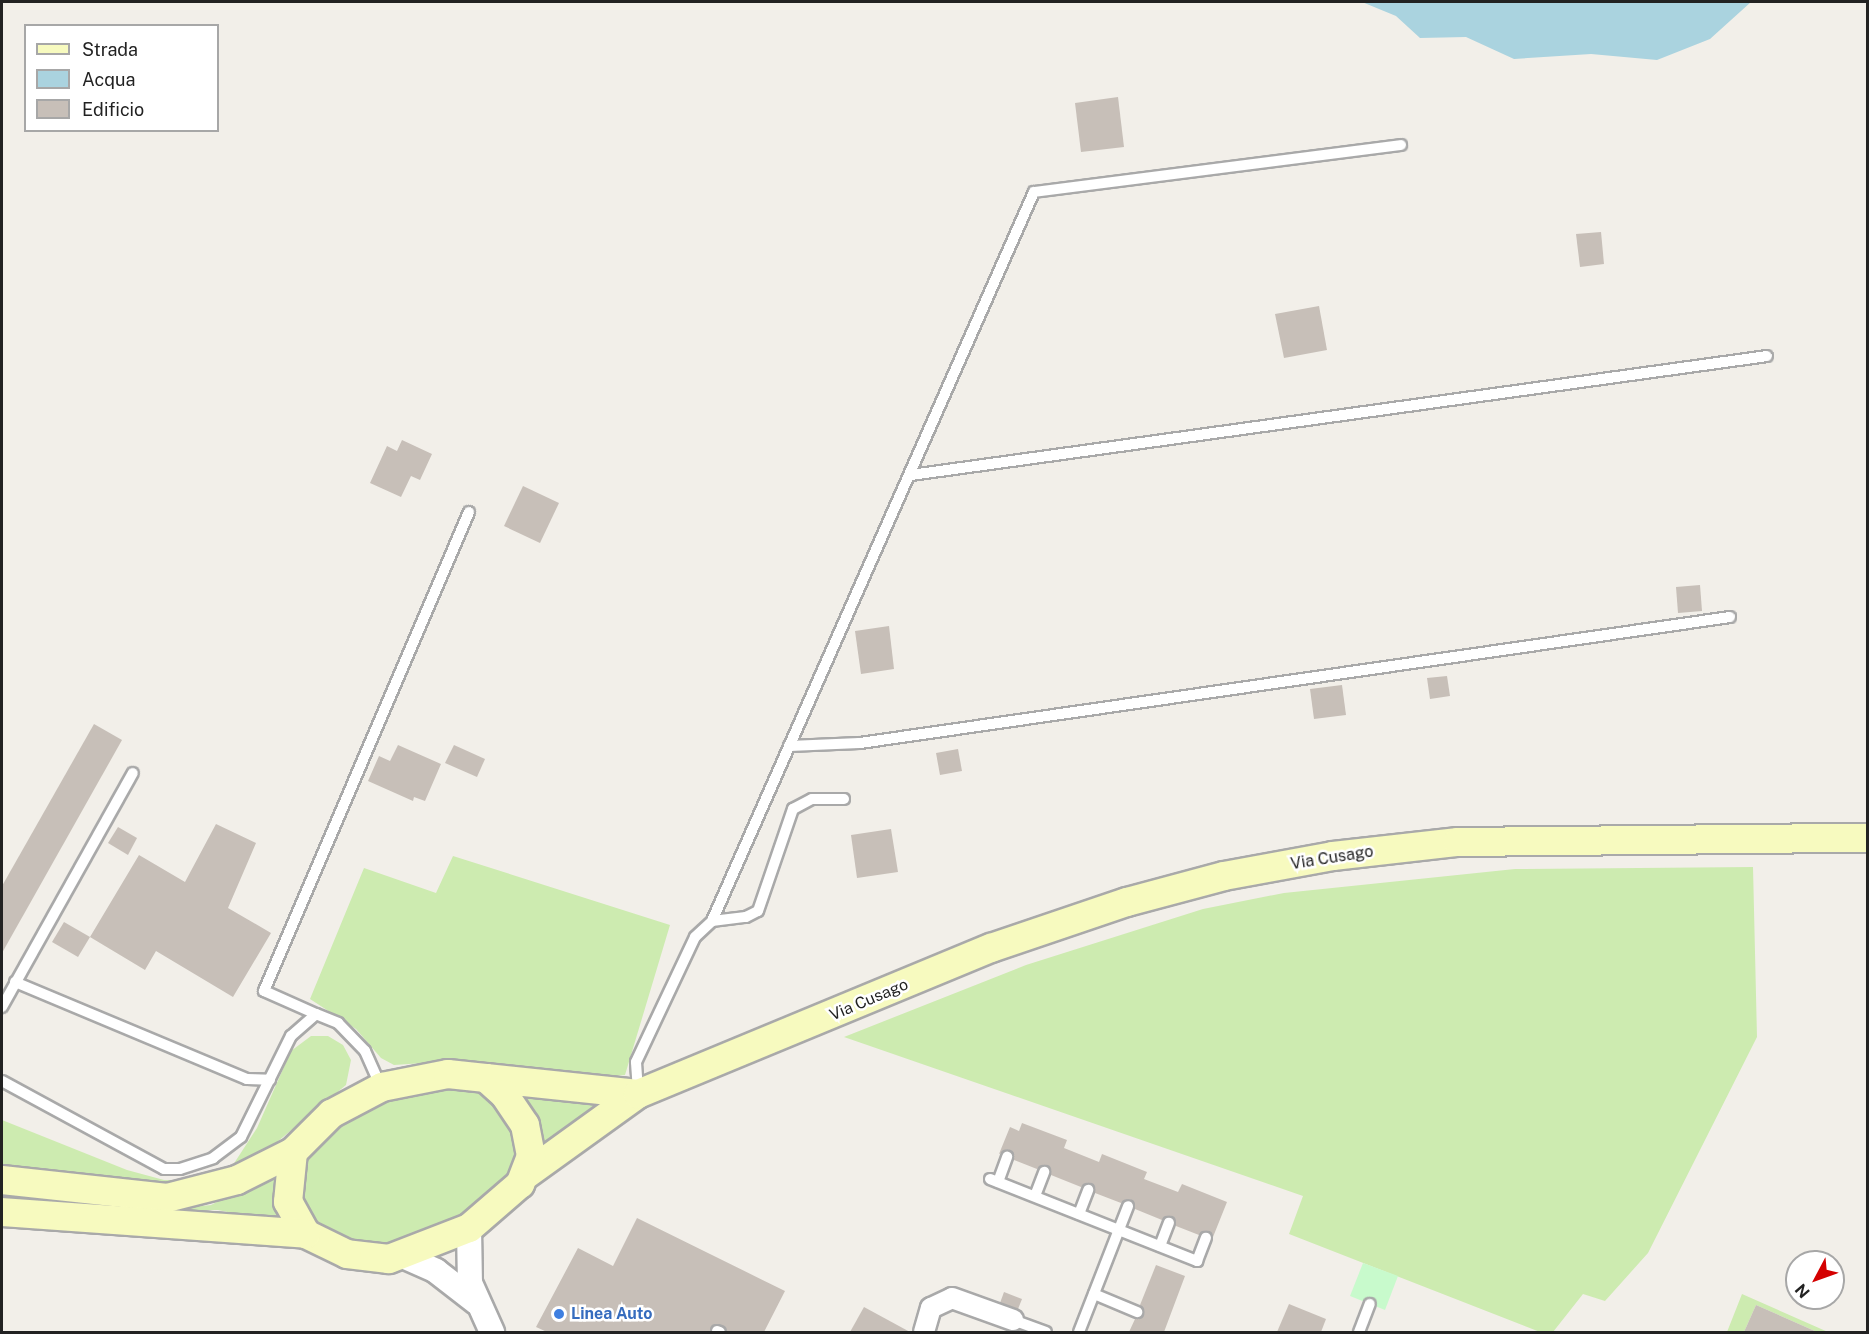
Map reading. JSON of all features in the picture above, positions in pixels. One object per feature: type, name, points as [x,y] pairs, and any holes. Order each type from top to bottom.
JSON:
[{"type":"main road","name":"Via Cusago","points":[[638,1094],[822,1020],[991,948],[1127,902],[1224,876],[1334,856],[1458,842],[1868,838]]},
{"type":"main road","points":[[2,1180],[167,1198],[237,1180],[292,1152],[331,1114],[382,1088],[430,1075],[486,1078],[638,1094]]},
{"type":"main road","points":[[486,1078],[504,1094],[525,1125],[531,1156],[527,1174]]},
{"type":"main road","points":[[2,1212],[306,1234],[347,1254],[403,1256],[469,1228],[512,1193],[527,1174],[638,1094]]},
{"type":"main road","points":[[292,1152],[288,1202],[306,1234]]},
{"type":"street","points":[[469,1228],[467,1258],[476,1302]]},
{"type":"street","points":[[403,1256],[436,1271],[476,1302],[494,1330]]},
{"type":"street","points":[[924,1332],[931,1308],[952,1298],[1013,1320]]},
{"type":"lane","points":[[638,1094],[636,1062],[695,938],[712,921],[911,475],[1034,192],[1401,145]]},
{"type":"lane","points":[[911,475],[1767,356]]},
{"type":"lane","points":[[382,1088],[365,1051],[338,1023],[264,992],[469,512]]},
{"type":"lane","points":[[789,746],[860,743],[1730,617]]},
{"type":"lane","points":[[2,1007],[133,773]]},
{"type":"lane","points":[[712,921],[746,917],[758,911],[793,809],[812,799],[844,799]]},
{"type":"lane","points":[[15,982],[247,1079],[270,1080]]},
{"type":"lane","points":[[2,1081],[164,1168],[180,1169],[213,1158],[241,1137],[291,1036],[316,1014]]},
{"type":"lane","points":[[1007,1157],[994,1180],[1197,1261],[1206,1238]]},
{"type":"lane","points":[[1035,1196],[1044,1172]]},
{"type":"lane","points":[[1078,1214],[1088,1190]]},
{"type":"lane","points":[[1079,1332],[1128,1206]]},
{"type":"lane","points":[[1160,1246],[1169,1223]]},
{"type":"lane","points":[[1094,1294],[1137,1311]]},
{"type":"lane","points":[[1359,1332],[1370,1304]]},
{"type":"lane","points":[[1013,1320],[1046,1332]]},
{"type":"green space","points":[[453,856],[670,925],[625,1075],[593,1078],[454,1061],[394,1065],[381,1058],[356,1029],[310,999],[364,868],[436,893]]},
{"type":"green space","points":[[1753,867],[1757,1037],[1648,1253],[1605,1301],[1583,1294],[1553,1332],[1540,1332],[1289,1234],[1303,1196],[844,1037],[1026,965],[1203,909],[1284,893],[1515,869]]},
{"type":"green space","points":[[311,1036],[328,1036],[343,1045],[351,1060],[346,1085],[248,1166],[176,1186],[2,1167],[2,1120],[127,1170],[164,1180],[193,1180],[231,1168],[257,1128],[291,1051]]},
{"type":"green space","points":[[449,1086],[480,1090],[495,1103],[513,1130],[518,1156],[510,1176],[462,1217],[388,1246],[350,1242],[315,1225],[304,1208],[300,1186],[304,1158],[338,1124],[386,1100]]},
{"type":"green space","points":[[524,1096],[610,1097],[547,1149]]},
{"type":"green space","points":[[274,1173],[278,1177],[275,1193],[280,1223],[218,1210],[121,1212],[2,1198],[156,1211],[211,1205]]},
{"type":"green space","points":[[1363,1263],[1398,1276],[1385,1310],[1350,1296]]},
{"type":"green space","points":[[1742,1294],[1828,1332],[1817,1332],[1756,1305],[1744,1332],[1727,1332]]},
{"type":"water","points":[[1362,2],[1751,2],[1710,39],[1657,60],[1591,54],[1514,59],[1466,37],[1420,38],[1396,16]]},
{"type":"building","points":[[1118,97],[1124,147],[1081,152],[1075,103]]},
{"type":"building","points":[[1601,232],[1604,264],[1580,267],[1576,234]]},
{"type":"building","points":[[1319,306],[1327,350],[1284,358],[1275,314]]},
{"type":"building","points":[[402,440],[432,454],[420,480],[411,476],[401,497],[370,483],[387,446],[397,451]]},
{"type":"building","points":[[523,486],[559,503],[540,543],[504,526]]},
{"type":"building","points":[[1700,585],[1702,611],[1678,613],[1676,587]]},
{"type":"building","points":[[889,626],[894,669],[861,674],[855,631]]},
{"type":"building","points":[[1447,676],[1450,696],[1430,699],[1427,678]]},
{"type":"building","points":[[1342,685],[1346,715],[1314,719],[1310,689]]},
{"type":"building","points":[[94,724],[122,740],[2,953],[2,886]]},
{"type":"building","points":[[398,745],[441,764],[425,801],[414,797],[413,801],[368,781],[379,756],[390,761]]},
{"type":"building","points":[[454,745],[485,759],[477,777],[445,763]]},
{"type":"building","points":[[958,749],[962,771],[940,775],[936,753]]},
{"type":"building","points":[[216,824],[256,843],[228,908],[271,933],[233,997],[156,951],[145,970],[90,937],[139,855],[185,882]]},
{"type":"building","points":[[118,827],[137,838],[128,855],[108,843]]},
{"type":"building","points":[[891,829],[898,872],[857,878],[851,835]]},
{"type":"building","points":[[64,922],[90,937],[78,957],[52,942]]},
{"type":"building","points":[[1022,1123],[1067,1140],[1064,1148],[1099,1162],[1102,1154],[1147,1172],[1144,1179],[1178,1192],[1182,1184],[1227,1202],[1213,1237],[1208,1231],[1199,1235],[1176,1226],[1171,1216],[1162,1220],[1135,1209],[1130,1199],[1121,1203],[1095,1193],[1090,1183],[1081,1187],[1051,1175],[1047,1165],[1037,1169],[1014,1160],[1010,1150],[999,1154],[1010,1127],[1019,1131]]},
{"type":"building","points":[[637,1218],[785,1291],[764,1332],[727,1332],[716,1324],[710,1332],[547,1332],[536,1327],[578,1248],[613,1266]]},
{"type":"building","points":[[1156,1265],[1185,1276],[1164,1332],[1129,1332],[1135,1319],[1144,1314],[1140,1305]]},
{"type":"building","points":[[1004,1292],[1022,1299],[1018,1309],[1000,1303]]},
{"type":"building","points":[[1289,1304],[1326,1319],[1321,1332],[1277,1332]]},
{"type":"building","points":[[1756,1305],[1817,1332],[1744,1332]]},
{"type":"building","points":[[864,1307],[910,1332],[850,1332]]},
{"type":"place","name":"Linea Auto","points":[[559,1314]]}]
